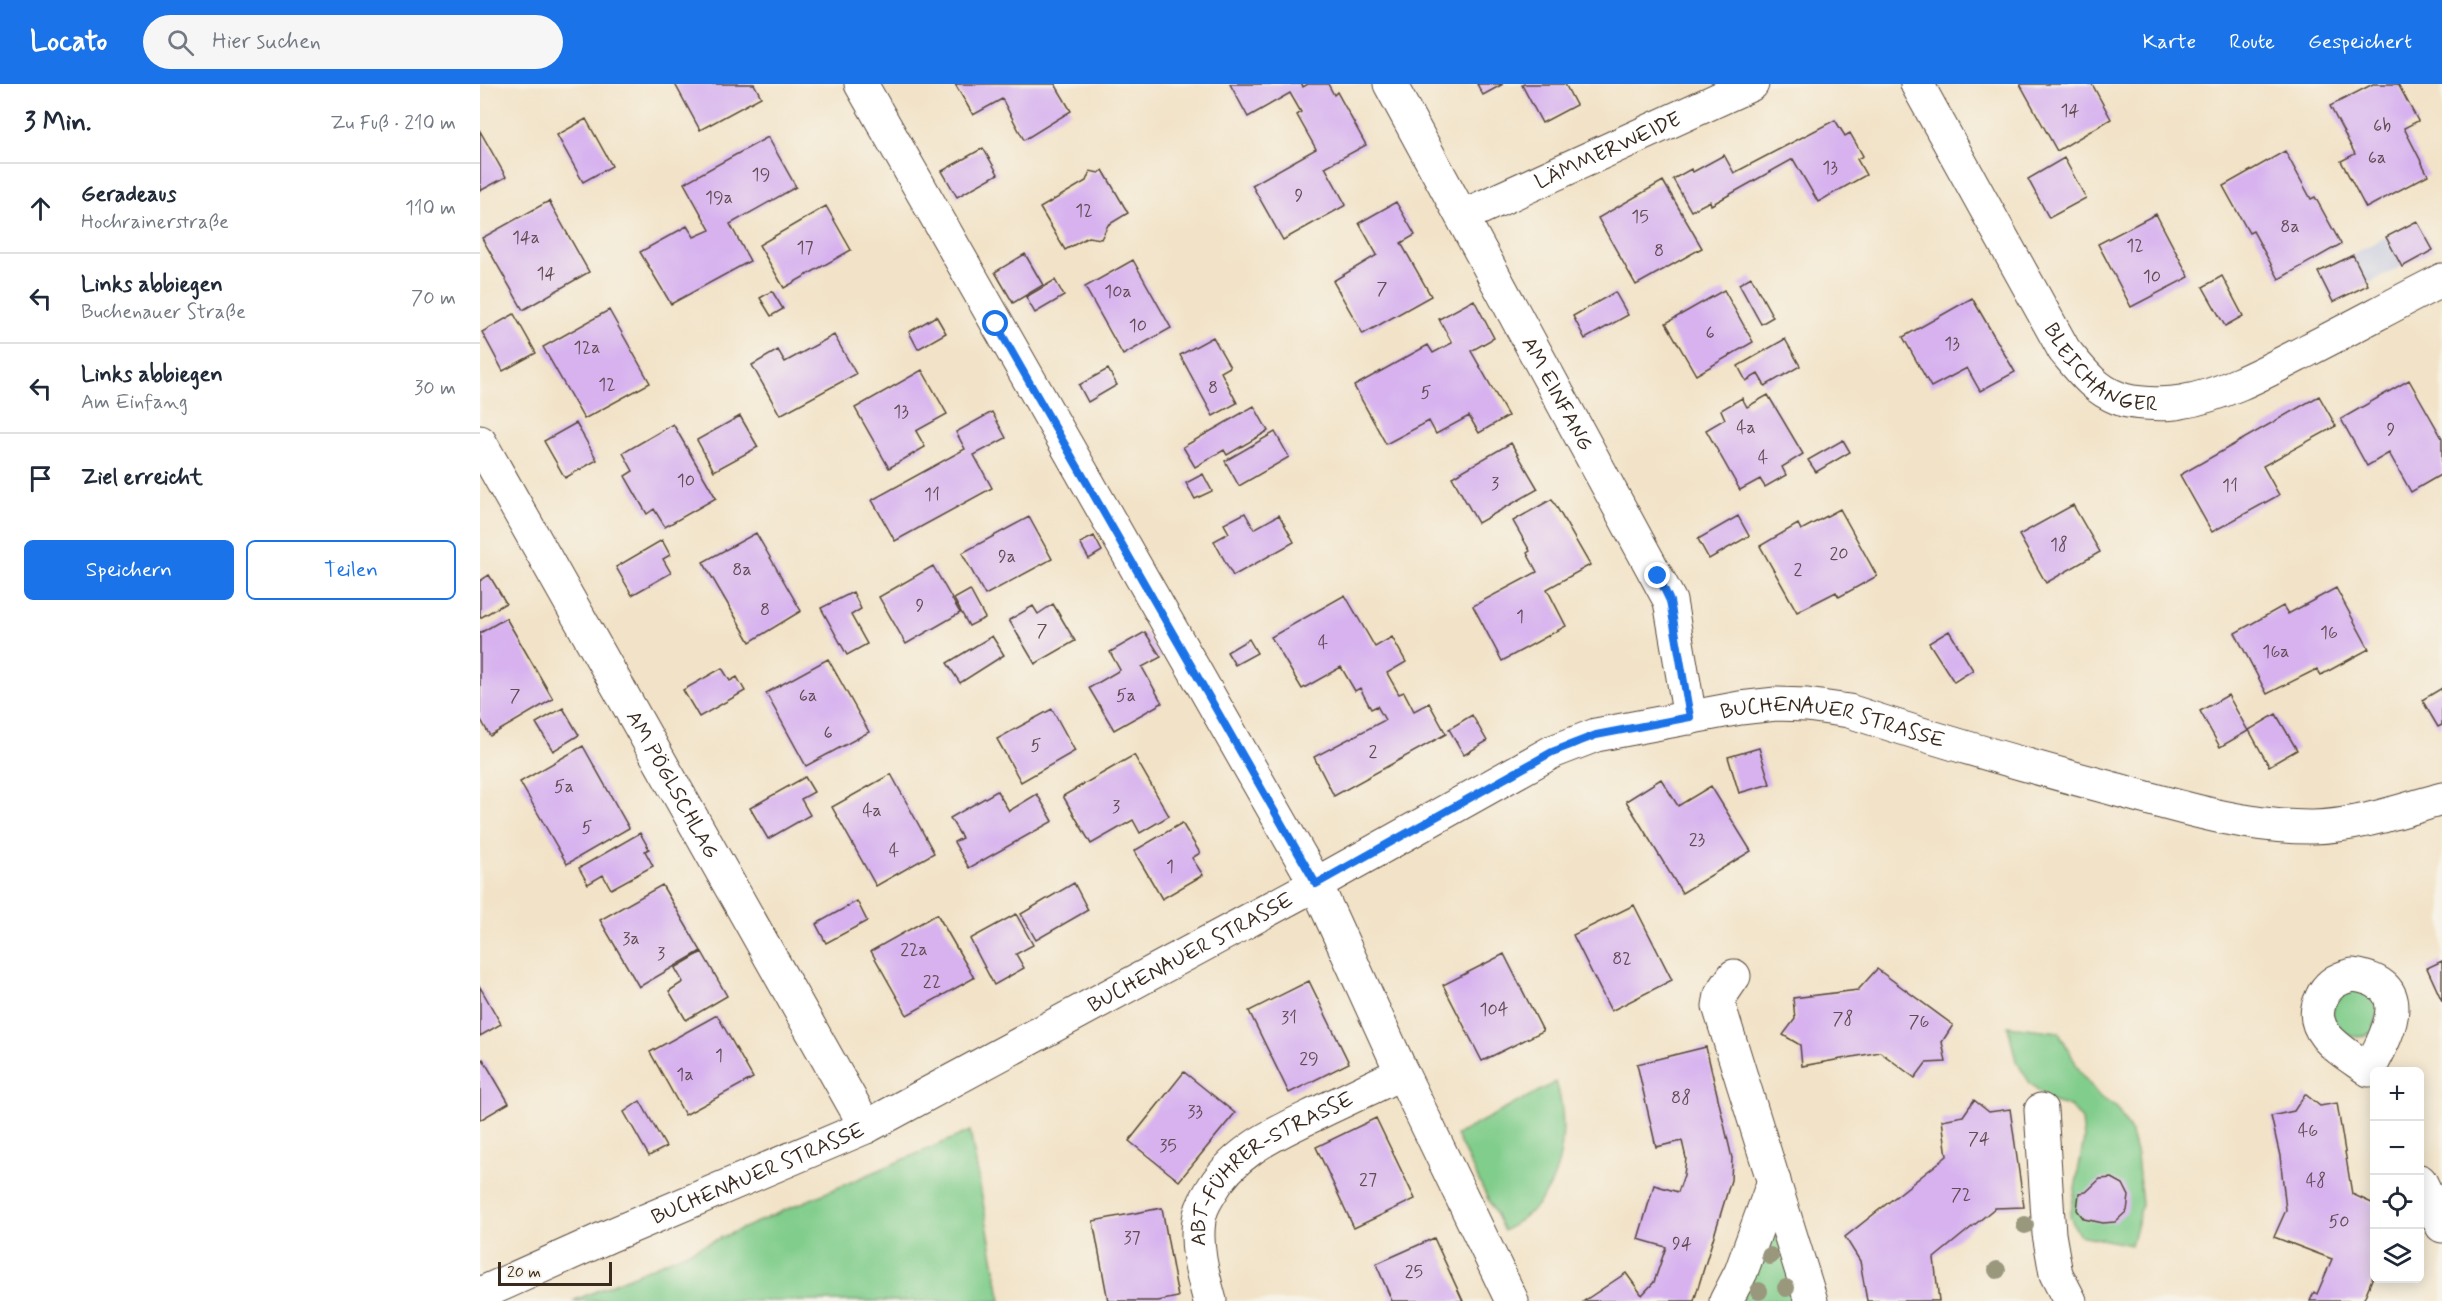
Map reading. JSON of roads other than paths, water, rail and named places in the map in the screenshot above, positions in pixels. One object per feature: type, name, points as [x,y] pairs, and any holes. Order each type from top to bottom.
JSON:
[{"type":"street","points":[[861,84],[1316,884],[1402,1072],[1512,1301]]},
{"type":"street","name":"AM EINFANG","points":[[1390,84],[1670,601],[1690,717]]},
{"type":"street","name":"LÄMMERWEIDE","points":[[1463,216],[1752,84]]},
{"type":"street","name":"BLEICHANGER","points":[[1917,84],[2064,350],[2088,379],[2103,391],[2120,400],[2181,403],[2224,389],[2259,375],[2442,280]]},
{"type":"street","name":"AM PÖGLSCHLAG","points":[[480,442],[866,1127]]},
{"type":"street","name":"BUCHENAUER STRASSE","points":[[480,1294],[609,1236],[866,1127],[1316,884],[1552,752],[1596,735],[1776,704],[1808,705],[1849,711],[2119,791],[2216,815],[2265,823],[2313,827],[2359,820],[2442,799]]},
{"type":"street","points":[[1734,976],[1721,995],[1719,1006],[1811,1301]]},
{"type":"street","name":"ABT-FÜHRER-STRASSE","points":[[1210,1301],[1198,1244],[1199,1219],[1202,1207],[1232,1163],[1273,1134],[1402,1072]]},
{"type":"street","points":[[2041,1110],[2049,1234],[2056,1274],[2070,1301]]},
{"type":"street","points":[[1726,1301],[1741,1272],[1774,1181]]},
{"type":"street","points":[[2424,1189],[2442,1226]]}]
